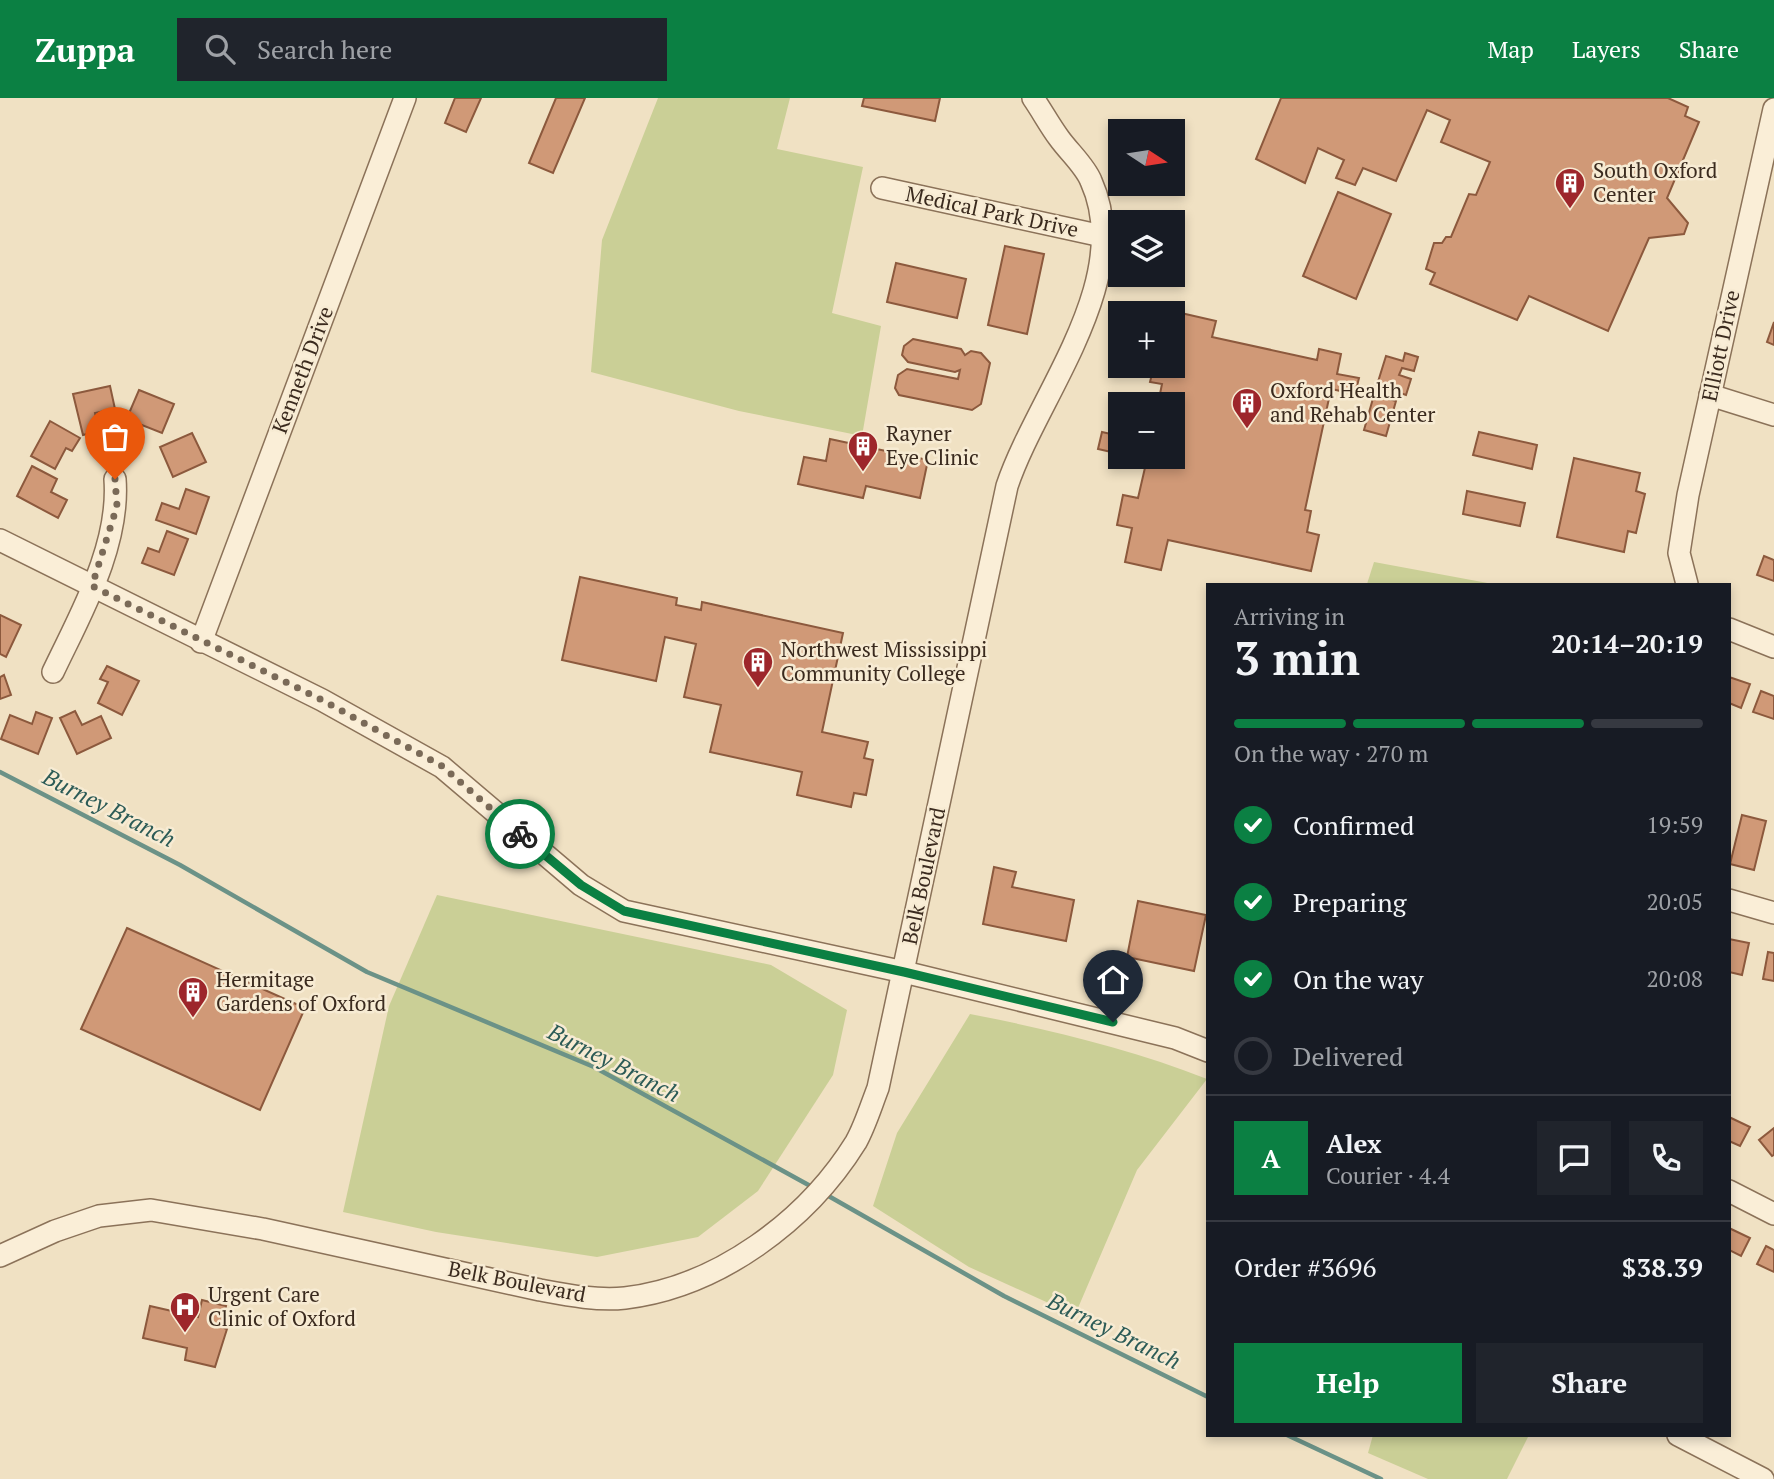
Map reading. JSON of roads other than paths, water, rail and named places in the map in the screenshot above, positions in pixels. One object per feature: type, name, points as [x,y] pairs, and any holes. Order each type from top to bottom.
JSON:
[{"type":"street","name":"Kenneth Drive","points":[[201,642],[405,98]]},
{"type":"street","name":"Belk Boulevard","points":[[0,1256],[55,1231],[99,1216],[150,1210],[263,1229],[540,1290],[580,1297],[624,1297],[674,1286],[714,1272],[793,1217],[842,1163],[857,1140],[878,1088],[1007,486],[1018,454],[1081,330],[1098,271],[1102,236],[1099,206],[1091,179],[1034,98]]},
{"type":"street","name":"Elliott Drive","points":[[1687,583],[1679,553],[1710,395],[1774,109]]},
{"type":"street","name":"Medical Park Drive","points":[[882,188],[1102,236]]},
{"type":"street","points":[[1710,395],[1774,415]]},
{"type":"street","points":[[53,672],[92,586],[117,506],[115,479]]},
{"type":"street","points":[[0,540],[322,700],[442,766],[581,885],[624,911],[904,972],[1175,1038],[1206,1050]]},
{"type":"street","points":[[1731,630],[1774,647]]},
{"type":"street","points":[[1731,901],[1774,913]]},
{"type":"street","points":[[1731,1192],[1774,1214]]},
{"type":"street","points":[[1682,1437],[1763,1479]]},
{"type":"waterway","name":"Burney Branch","points":[[0,772],[180,865],[367,972],[594,1067],[814,1188]]},
{"type":"waterway","name":"Burney Branch","points":[[825,1194],[1004,1296],[1206,1396]]},
{"type":"waterway","name":"Burney Branch","points":[[1291,1437],[1381,1479]]},
{"type":"place","name":"South Oxford Center","points":[[1570,210]]},
{"type":"place","name":"Oxford Health and Rehab Center","points":[[1247,430]]},
{"type":"place","name":"Rayner Eye Clinic","points":[[863,473]]},
{"type":"place","name":"Northwest Mississippi Community College","points":[[758,689]]},
{"type":"place","name":"Hermitage Gardens of Oxford","points":[[193,1019]]},
{"type":"place","name":"Urgent Care Clinic of Oxford","points":[[185,1334]]}]
